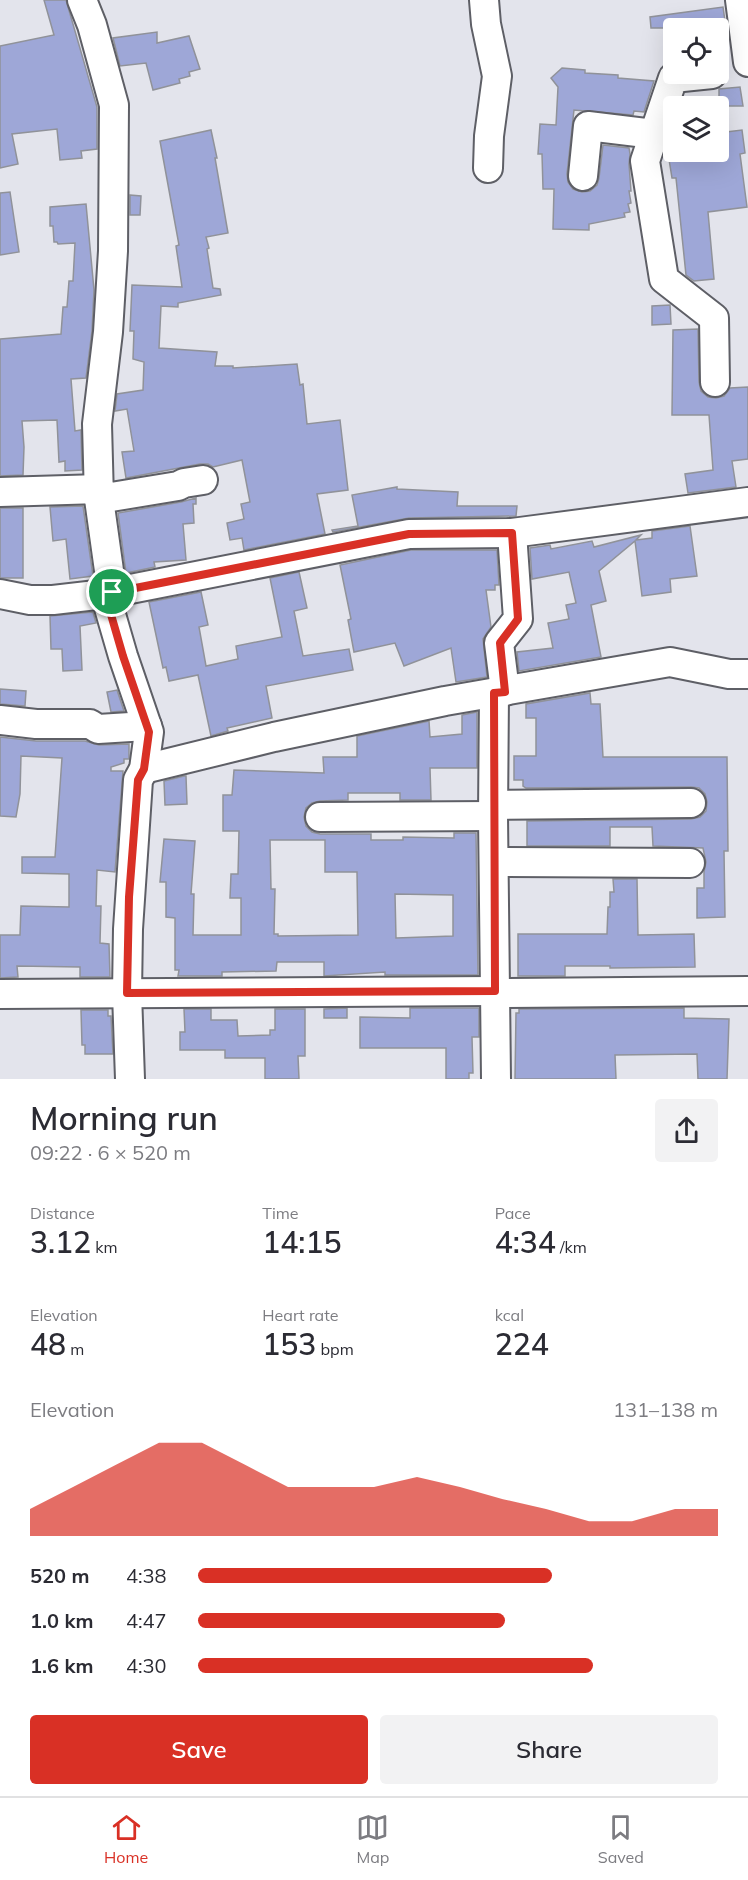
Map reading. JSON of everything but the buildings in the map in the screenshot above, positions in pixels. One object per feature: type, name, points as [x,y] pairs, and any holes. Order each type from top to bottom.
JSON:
[{"type":"street","points":[[82,0],[92,25],[114,105],[113,250],[108,332],[97,424],[100,494],[109,593],[123,656],[149,732],[144,769],[138,780],[129,897],[127,993],[130,1079]]},
{"type":"street","points":[[484,0],[486,24],[497,76],[489,136],[488,168]]},
{"type":"street","points":[[740,0],[748,62]]},
{"type":"street","points":[[729,72],[748,69]]},
{"type":"street","points":[[671,84],[645,160],[664,279],[714,318],[715,382]]},
{"type":"street","points":[[583,176],[588,126],[654,134]]},
{"type":"street","points":[[0,492],[100,494],[178,486],[202,480]]},
{"type":"street","points":[[0,594],[30,600],[53,600],[109,593],[409,534],[512,533],[748,502]]},
{"type":"street","points":[[496,1079],[494,811],[500,643],[518,619],[512,533]]},
{"type":"street","points":[[144,769],[274,736],[445,701],[670,662],[729,674],[748,674]]},
{"type":"street","points":[[0,720],[36,724],[90,724],[98,729],[147,726]]},
{"type":"street","points":[[320,817],[691,802]]},
{"type":"street","points":[[494,862],[690,863]]},
{"type":"street","points":[[0,994],[748,991]]},
{"type":"route","points":[[512,533],[518,619],[500,643],[505,692],[494,693],[495,991],[127,993],[129,897],[138,780],[144,769],[149,732],[105,594],[112,592],[409,534],[512,533]]}]
